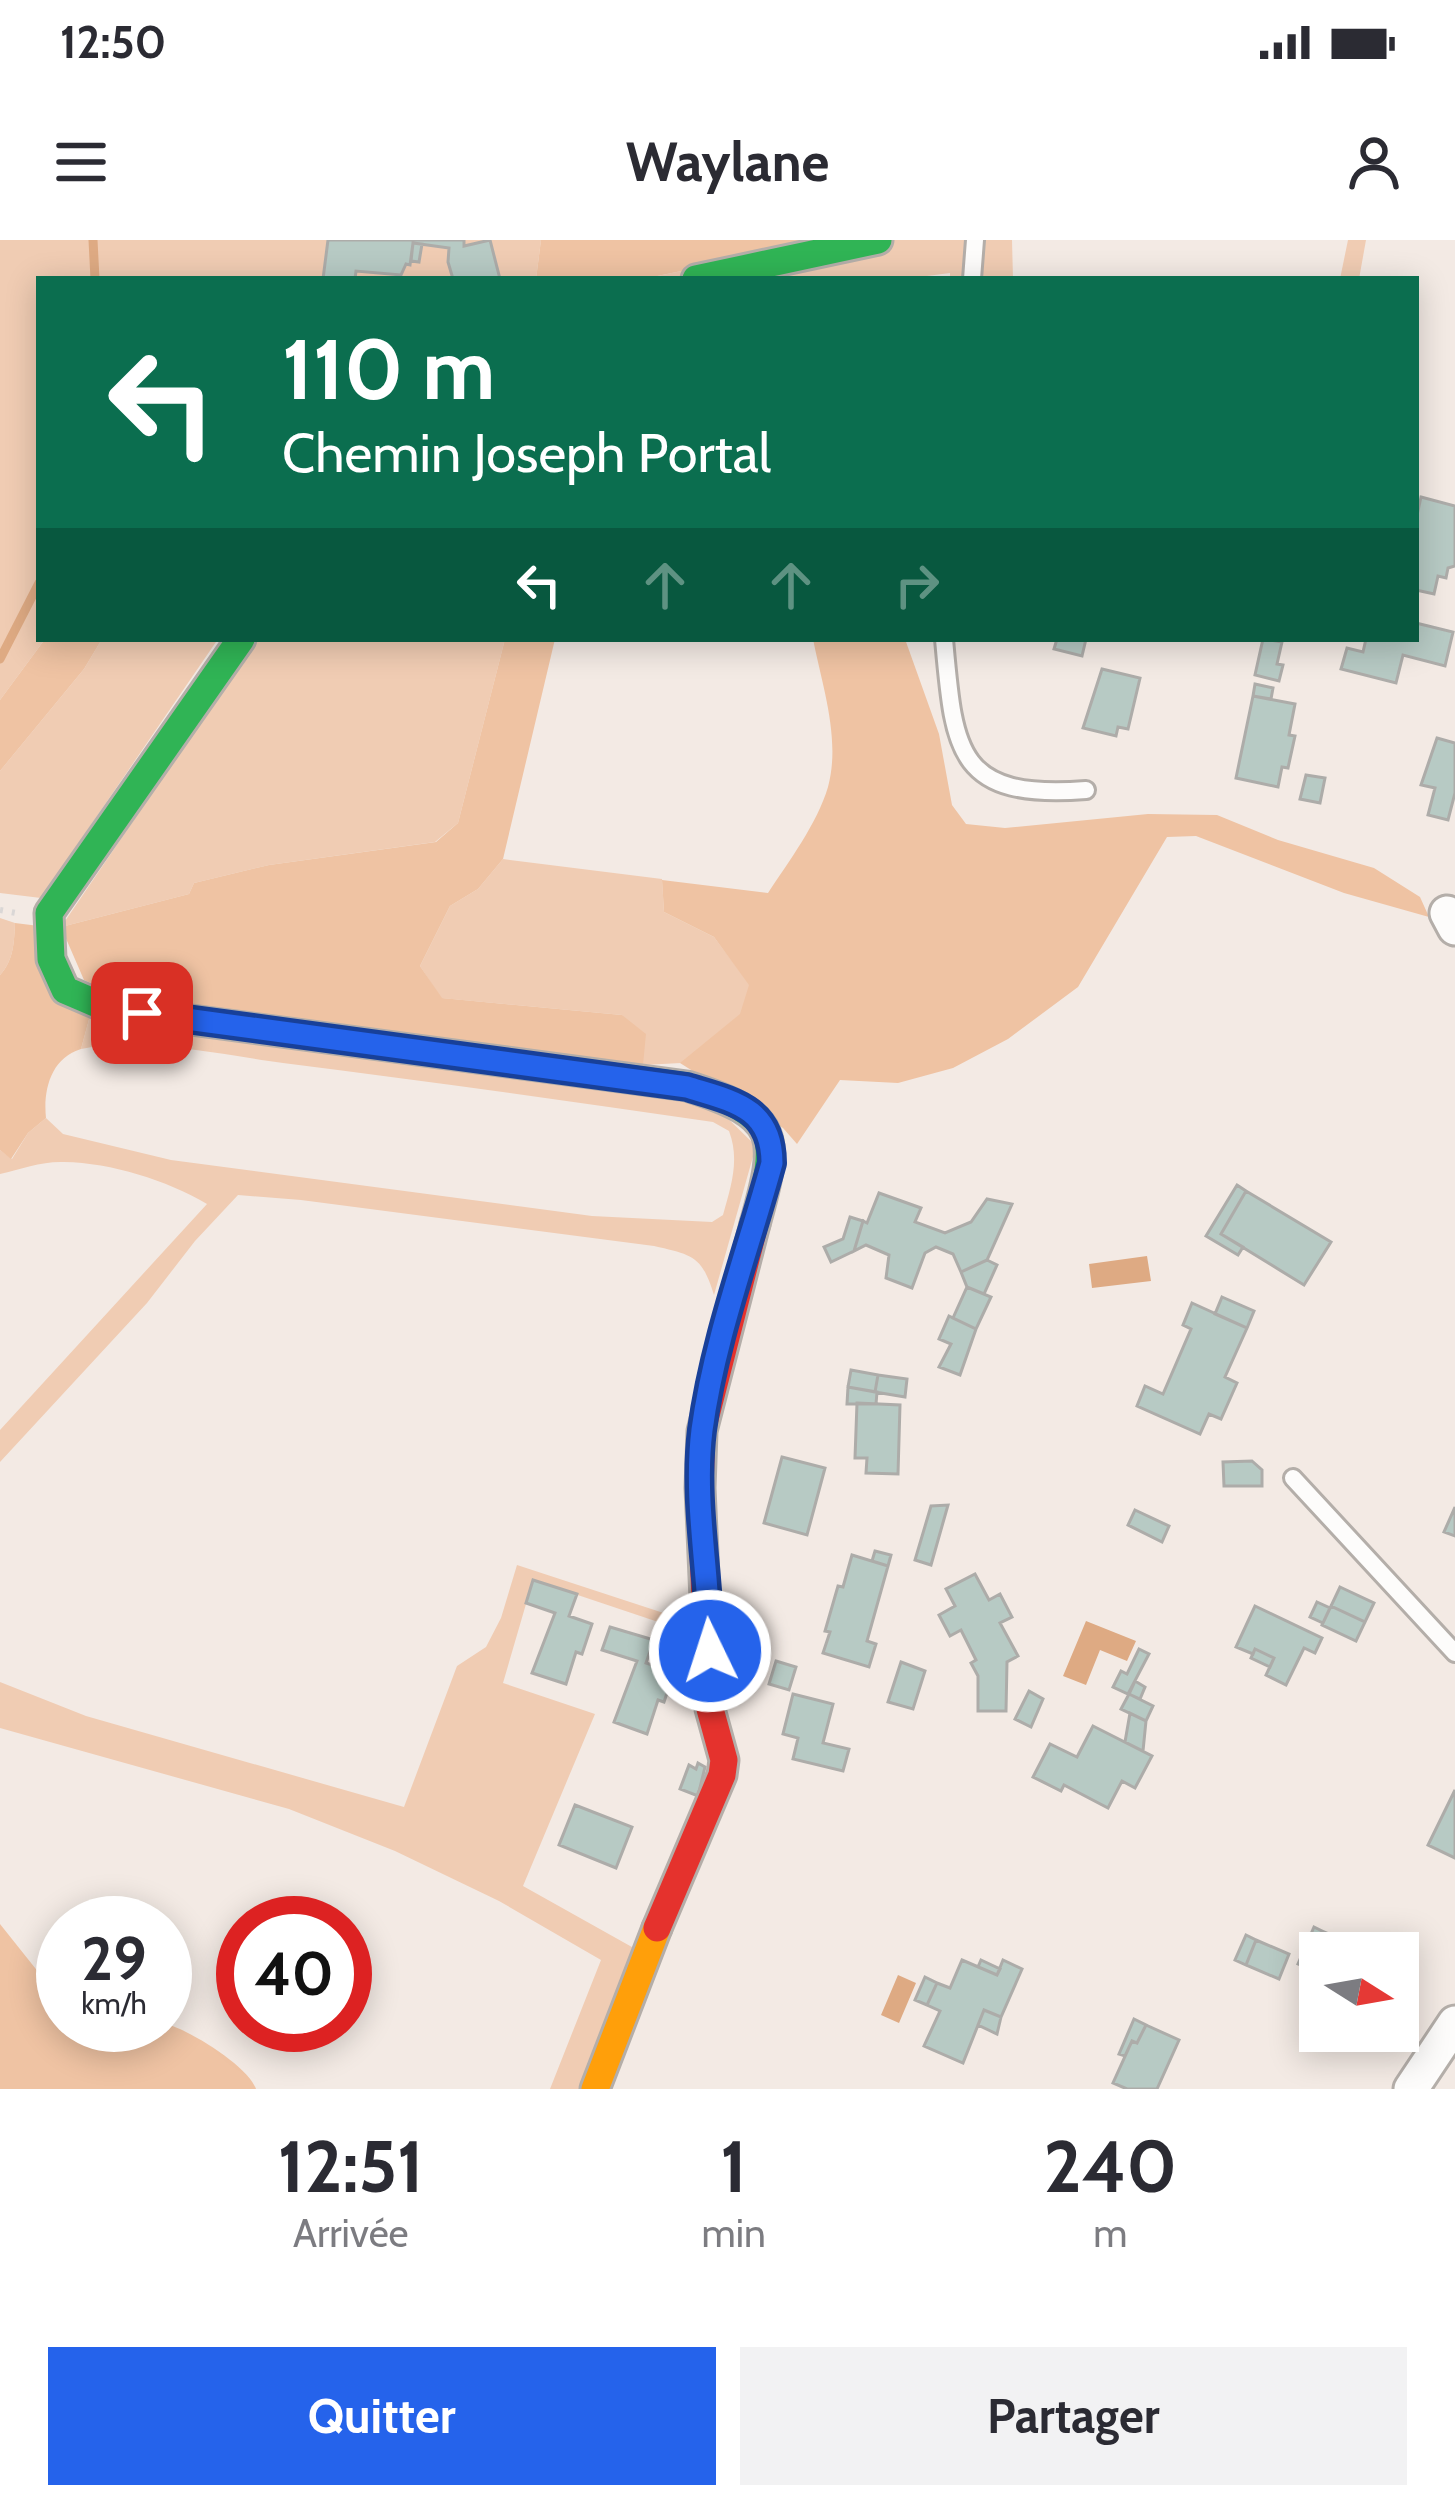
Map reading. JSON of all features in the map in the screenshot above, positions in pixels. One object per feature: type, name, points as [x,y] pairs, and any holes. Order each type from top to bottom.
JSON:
[{"type":"street","points":[[710,276],[878,240]]},
{"type":"street","points":[[239,642],[49,914],[51,959],[65,990],[109,1009],[687,1087],[732,1101],[759,1116],[772,1144],[772,1163],[702,1431],[700,1488],[710,1709],[724,1760],[722,1775],[681,1866],[595,2089]]},
{"type":"street","points":[[1411,2089],[1455,2023]]},
{"type":"lane","points":[[972,276],[975,240]]},
{"type":"lane","points":[[944,642],[953,720],[970,765],[986,779],[1013,788],[1052,793],[1086,790]]},
{"type":"lane","points":[[1293,1478],[1455,1653]]},
{"type":"shaded area","points":[[0,240],[541,240],[536,276],[36,276],[36,642],[43,642],[0,700]]},
{"type":"shaded area","points":[[541,240],[830,240],[657,276],[536,276]]},
{"type":"shaded area","points":[[830,240],[1012,240],[1013,276],[657,276]]},
{"type":"shaded area","points":[[1348,240],[1366,240],[1360,276],[1341,276]]},
{"type":"shaded area","points":[[43,642],[100,642],[84,669],[0,771],[0,700]]},
{"type":"shaded area","points":[[100,642],[216,642],[41,898],[0,893],[0,771],[84,669]]},
{"type":"shaded area","points":[[255,642],[504,642],[458,823],[435,842],[269,865],[194,883],[189,894],[61,927]]},
{"type":"shaded area","points":[[504,642],[554,642],[503,859],[478,889],[450,906],[420,966],[442,998],[622,1015],[646,1034],[643,1065],[117,995],[84,980],[61,927],[189,894],[194,883],[269,865],[436,842],[458,823]]},
{"type":"shaded area","points":[[814,642],[906,642],[939,734],[952,805],[966,824],[1005,828],[1148,814],[1217,815],[1278,840],[1374,868],[1420,897],[1429,917],[1344,893],[1196,836],[1167,837],[1078,987],[1008,1039],[953,1068],[898,1083],[840,1080],[797,1144],[783,1128],[680,1063],[740,1014],[749,985],[714,937],[664,912],[662,880],[768,893],[802,842],[828,787],[829,712]]},
{"type":"shaded area","points":[[503,859],[662,879],[664,912],[714,937],[750,985],[741,1014],[681,1063],[643,1065],[622,1015],[441,998],[420,966],[450,906],[478,889]]},
{"type":"shaded area","points":[[0,918],[15,923],[11,957],[0,975]]},
{"type":"shaded area","points":[[15,923],[39,926],[91,1012],[81,1049],[62,1060],[51,1076],[46,1118],[28,1133],[11,1159],[0,1150],[0,975],[11,957]]},
{"type":"shaded area","points":[[91,1012],[714,1105],[756,1146],[714,1295],[694,1259],[654,1246],[238,1195],[147,1303],[0,1462],[0,1430],[207,1204],[156,1180],[82,1163],[56,1162],[0,1174],[0,1150],[12,1159],[28,1133],[46,1118],[63,1134],[171,1160],[592,1216],[712,1222],[723,1215],[731,1183],[734,1163],[729,1131],[713,1122],[182,1048],[81,1049]]},
{"type":"shaded area","points":[[1147,1256],[1151,1281],[1092,1288],[1089,1264]]},
{"type":"shaded area","points":[[517,1565],[688,1621],[694,1634],[533,1580],[503,1683],[595,1714],[523,1886],[648,1956],[595,2089],[550,2089],[601,1960],[499,1901],[395,1851],[289,1809],[0,1728],[0,1682],[86,1716],[404,1807],[457,1666],[486,1647],[501,1618]]},
{"type":"shaded area","points":[[1086,1621],[1136,1641],[1127,1661],[1100,1650],[1086,1685],[1063,1676]]},
{"type":"shaded area","points":[[0,1924],[36,1969],[36,2052],[192,2052],[192,2036],[242,2070],[256,2089],[0,2089]]},
{"type":"shaded area","points":[[898,1975],[916,1983],[899,2023],[881,2015]]},
{"type":"building","points":[[328,240],[464,240],[464,246],[490,240],[499,276],[452,276],[449,248],[413,243],[410,265],[406,264],[401,275],[356,271],[355,276],[323,276]]},
{"type":"building","points":[[413,243],[422,244],[419,262],[411,261]]},
{"type":"building","points":[[1421,497],[1455,506],[1455,566],[1448,568],[1446,578],[1438,576],[1434,594],[1419,591]]},
{"type":"building","points":[[1419,624],[1453,632],[1445,666],[1403,655],[1396,683],[1341,669],[1347,648],[1363,652],[1365,642],[1419,642]]},
{"type":"building","points":[[1056,642],[1085,642],[1082,656],[1054,649]]},
{"type":"building","points":[[1262,642],[1282,642],[1279,681],[1255,675]]},
{"type":"building","points":[[1102,669],[1140,678],[1128,729],[1118,727],[1116,736],[1083,728]]},
{"type":"building","points":[[1255,684],[1273,688],[1271,699],[1253,696]]},
{"type":"building","points":[[1253,696],[1295,704],[1289,735],[1295,736],[1278,787],[1236,778]]},
{"type":"building","points":[[1437,738],[1455,743],[1455,793],[1448,820],[1428,815],[1435,788],[1421,785]]},
{"type":"building","points":[[1306,775],[1325,778],[1320,803],[1300,799]]},
{"type":"building","points":[[1237,1185],[1246,1191],[1221,1234],[1243,1247],[1238,1255],[1206,1236]]},
{"type":"building","points":[[1246,1191],[1331,1242],[1304,1285],[1221,1234]]},
{"type":"building","points":[[879,1193],[921,1208],[915,1222],[945,1233],[971,1222],[987,1199],[1012,1204],[987,1260],[961,1272],[953,1254],[936,1247],[925,1253],[912,1288],[886,1278],[889,1255],[866,1245],[854,1251],[863,1221],[867,1223]]},
{"type":"building","points":[[850,1217],[863,1221],[854,1251],[831,1262],[824,1247],[843,1239]]},
{"type":"building","points":[[987,1260],[997,1265],[984,1294],[967,1287],[961,1272]]},
{"type":"building","points":[[967,1287],[991,1297],[976,1329],[953,1318]]},
{"type":"building","points":[[1222,1297],[1254,1311],[1247,1328],[1215,1314]]},
{"type":"building","points":[[1192,1303],[1247,1328],[1225,1377],[1237,1383],[1221,1419],[1209,1414],[1200,1434],[1137,1406],[1145,1386],[1163,1394],[1191,1329],[1183,1325]]},
{"type":"building","points":[[949,1316],[976,1329],[960,1375],[939,1367],[951,1344],[939,1339]]},
{"type":"building","points":[[851,1370],[878,1375],[875,1392],[848,1387]]},
{"type":"building","points":[[878,1375],[907,1379],[905,1397],[875,1392]]},
{"type":"building","points":[[848,1387],[877,1392],[876,1404],[847,1404]]},
{"type":"building","points":[[857,1403],[900,1405],[898,1474],[866,1473],[867,1458],[855,1458]]},
{"type":"building","points":[[782,1457],[825,1468],[807,1535],[764,1523]]},
{"type":"building","points":[[1252,1461],[1262,1470],[1262,1486],[1224,1486],[1223,1462]]},
{"type":"building","points":[[948,1505],[931,1565],[915,1560],[931,1506]]},
{"type":"building","points":[[1455,1507],[1455,1536],[1444,1532]]},
{"type":"building","points":[[1135,1510],[1169,1526],[1162,1542],[1128,1525]]},
{"type":"building","points":[[875,1551],[891,1555],[888,1566],[872,1561]]},
{"type":"building","points":[[852,1555],[888,1566],[867,1641],[876,1644],[869,1667],[823,1653],[838,1586],[843,1587]]},
{"type":"building","points":[[975,1574],[989,1600],[1000,1594],[1012,1617],[1000,1623],[1018,1656],[1007,1662],[1006,1711],[978,1711],[978,1676],[971,1663],[976,1660],[961,1630],[950,1636],[939,1615],[955,1606],[946,1589]]},
{"type":"building","points":[[533,1580],[577,1594],[569,1616],[592,1624],[566,1684],[532,1673],[555,1613],[526,1603]]},
{"type":"building","points":[[1340,1587],[1374,1603],[1365,1622],[1331,1606]]},
{"type":"building","points":[[1317,1602],[1330,1608],[1323,1623],[1310,1617]]},
{"type":"building","points":[[1255,1606],[1322,1638],[1315,1653],[1304,1648],[1286,1685],[1266,1675],[1274,1658],[1236,1647]]},
{"type":"building","points":[[1331,1606],[1365,1622],[1356,1641],[1322,1625]]},
{"type":"building","points":[[610,1627],[654,1640],[646,1663],[674,1672],[647,1734],[614,1722],[637,1661],[602,1650]]},
{"type":"building","points":[[1139,1649],[1149,1654],[1128,1694],[1113,1687],[1121,1671],[1127,1674]]},
{"type":"building","points":[[1255,1649],[1274,1658],[1270,1667],[1251,1658]]},
{"type":"building","points":[[776,1661],[796,1667],[789,1690],[769,1684]]},
{"type":"building","points":[[901,1662],[925,1671],[913,1709],[888,1702]]},
{"type":"building","points":[[1135,1681],[1145,1687],[1140,1699],[1129,1694]]},
{"type":"building","points":[[1029,1691],[1043,1699],[1031,1727],[1015,1719]]},
{"type":"building","points":[[793,1694],[833,1704],[823,1743],[849,1749],[843,1771],[793,1759],[798,1738],[783,1734]]},
{"type":"building","points":[[1129,1694],[1153,1706],[1146,1721],[1121,1709]]},
{"type":"building","points":[[1130,1713],[1146,1721],[1143,1751],[1125,1742]]},
{"type":"building","points":[[1093,1726],[1152,1756],[1135,1788],[1122,1781],[1108,1808],[1064,1785],[1061,1791],[1033,1777],[1050,1744],[1077,1757]]},
{"type":"building","points":[[698,1763],[705,1767],[698,1796],[680,1789],[689,1765],[696,1769]]},
{"type":"building","points":[[1455,1790],[1455,1858],[1428,1845]]},
{"type":"building","points":[[575,1805],[632,1827],[616,1868],[559,1845]]},
{"type":"building","points":[[1246,1935],[1256,1940],[1246,1965],[1235,1960]]},
{"type":"building","points":[[1256,1940],[1289,1954],[1279,1979],[1246,1965]]},
{"type":"building","points":[[962,1960],[997,1975],[1003,1960],[1022,1969],[1001,2017],[984,2010],[963,2063],[924,2046],[940,2011],[927,2005],[937,1983],[950,1988]]},
{"type":"building","points":[[981,1960],[1000,1969],[997,1975],[978,1967]]},
{"type":"building","points":[[925,1977],[937,1983],[927,2005],[915,2000]]},
{"type":"building","points":[[984,2010],[1001,2017],[997,2034],[978,2025]]},
{"type":"building","points":[[1134,2019],[1146,2025],[1125,2056],[1119,2054]]},
{"type":"building","points":[[1146,2025],[1179,2040],[1157,2089],[1127,2089],[1113,2083],[1132,2041],[1137,2043]]},
{"type":"waterway","points":[[93,240],[95,276]]},
{"type":"waterway","points":[[0,659],[36,589]]},
{"type":"traffic: fast","points":[[710,276],[878,240]]},
{"type":"traffic: fast","points":[[239,642],[49,913],[51,959],[65,990],[109,1009],[687,1086],[741,1108],[766,1133],[768,1169],[755,1224]]},
{"type":"traffic: slow","points":[[595,2089],[657,1928]]},
{"type":"traffic: jam","points":[[657,1928],[722,1775],[724,1760],[710,1709],[700,1488],[702,1431],[755,1224]]},
{"type":"route","points":[[142,1013],[687,1087],[732,1101],[759,1116],[772,1144],[772,1163],[702,1431],[700,1488],[710,1651]]}]
